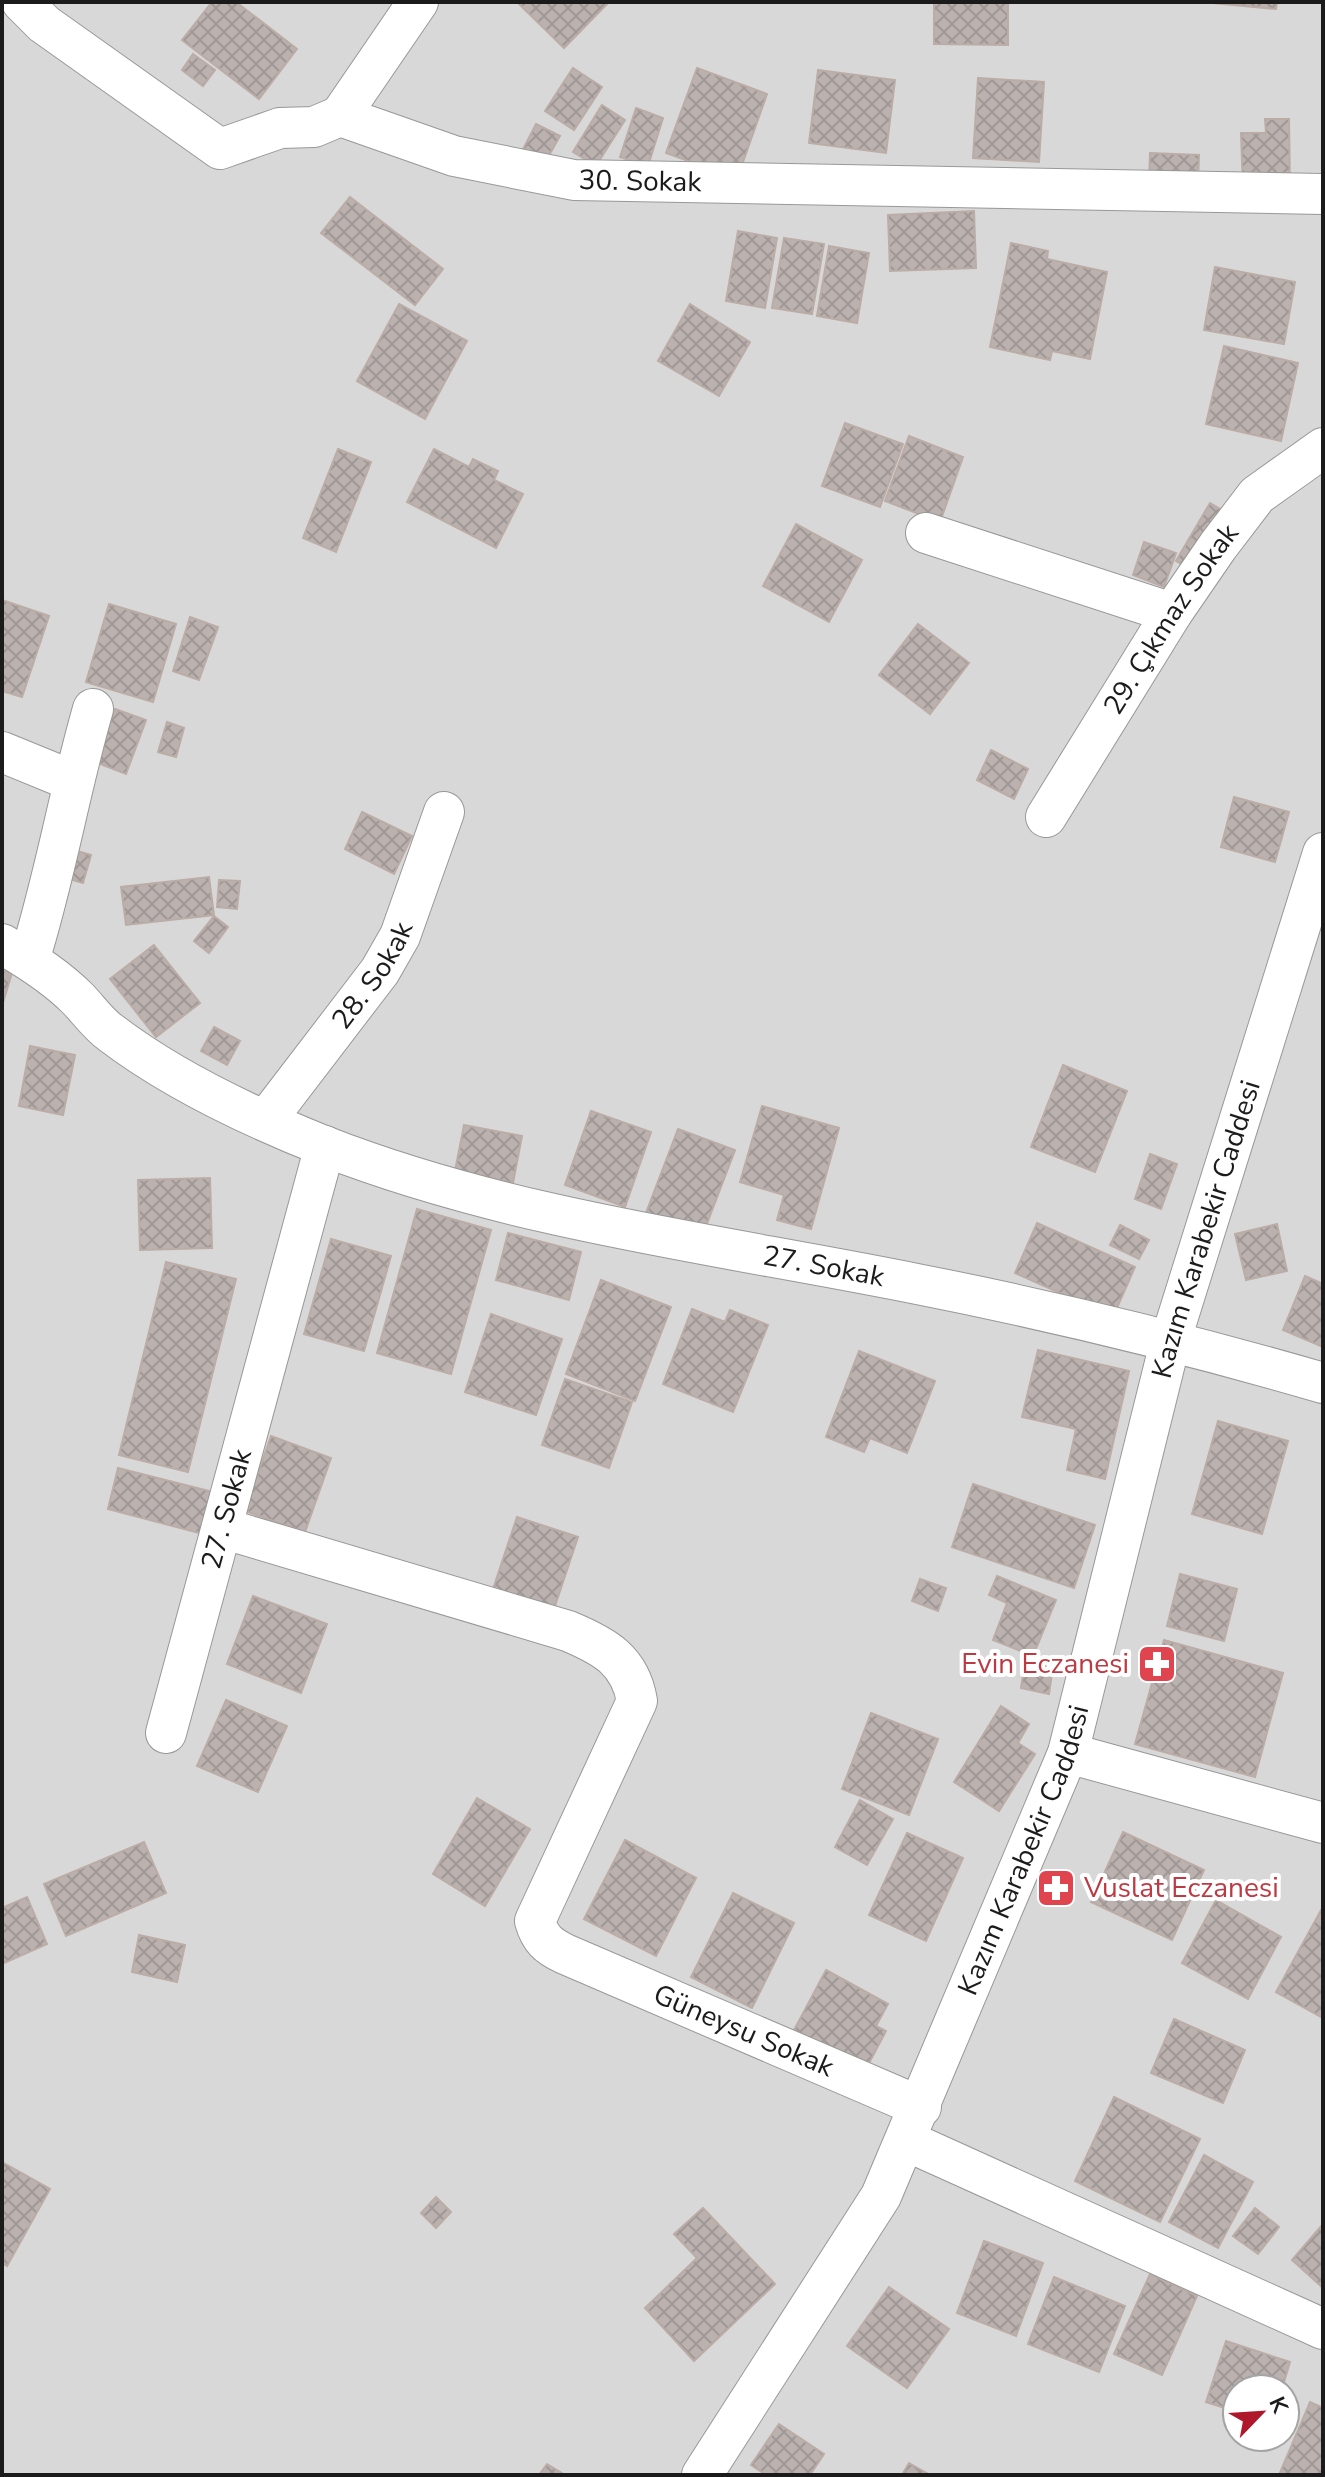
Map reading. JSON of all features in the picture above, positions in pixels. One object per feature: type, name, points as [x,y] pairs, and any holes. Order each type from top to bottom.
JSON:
[{"type":"street","points":[[22,2],[44,24],[220,149],[280,128],[314,127],[340,116],[418,2]]},
{"type":"street","name":"30. Sokak","points":[[340,116],[454,156],[574,180],[1323,194]]},
{"type":"street","name":"29. Çıkmaz Sokak","points":[[1046,817],[1172,613],[1257,495],[1323,448]]},
{"type":"street","points":[[926,533],[1172,613]]},
{"type":"street","points":[[15,952],[44,913],[73,781],[93,709]]},
{"type":"street","points":[[2,752],[73,781]]},
{"type":"street","name":"28. Sokak","points":[[266,1120],[380,971],[400,936],[444,812]]},
{"type":"street","name":"Kazım Karabekir Caddesi","points":[[702,2475],[881,2196],[914,2124],[1068,1753],[1171,1339],[1323,853]]},
{"type":"street","name":"27. Sokak","points":[[15,952],[75,995],[107,1031],[143,1056],[266,1120],[325,1146],[480,1195],[641,1233],[916,1284],[1171,1339],[1323,1383]]},
{"type":"street","name":"27. Sokak","points":[[166,1733],[325,1146]]},
{"type":"street","name":"Güneysu Sokak","points":[[222,1528],[568,1631],[597,1644],[627,1670],[637,1701],[535,1921],[539,1934],[550,1947],[914,2124],[1323,2329]]},
{"type":"street","points":[[1068,1753],[1323,1823]]},
{"type":"shaded area","points":[[2,2],[1323,2],[1323,2475],[2,2475]]},
{"type":"building","points":[[212,2],[236,2],[297,49],[259,99],[182,40]]},
{"type":"building","points":[[517,2],[609,2],[564,48]]},
{"type":"building","points":[[934,2],[1008,2],[1008,45],[934,44]]},
{"type":"building","points":[[1202,2],[1277,2],[1276,9]]},
{"type":"building","points":[[193,54],[215,70],[203,86],[182,70]]},
{"type":"building","points":[[573,68],[602,87],[574,130],[545,111]]},
{"type":"building","points":[[697,68],[767,94],[737,179],[666,153]]},
{"type":"building","points":[[818,70],[895,80],[886,153],[809,143]]},
{"type":"building","points":[[978,78],[1044,82],[1039,162],[973,158]]},
{"type":"building","points":[[602,105],[625,120],[596,166],[573,152]]},
{"type":"building","points":[[636,108],[663,118],[648,166],[620,157]]},
{"type":"building","points":[[1265,119],[1289,119],[1290,188],[1243,189],[1241,133],[1266,133]]},
{"type":"building","points":[[536,124],[560,136],[543,166],[521,153]]},
{"type":"building","points":[[1150,153],[1199,155],[1198,182],[1149,180]]},
{"type":"building","points":[[350,197],[443,269],[415,305],[321,233]]},
{"type":"building","points":[[974,211],[976,268],[890,271],[888,215]]},
{"type":"building","points":[[738,231],[777,238],[765,308],[726,301]]},
{"type":"building","points":[[784,238],[824,244],[812,314],[772,308]]},
{"type":"building","points":[[1011,243],[1048,251],[1047,259],[1107,272],[1090,359],[1052,351],[1050,360],[990,347]]},
{"type":"building","points":[[829,246],[869,253],[857,323],[817,316]]},
{"type":"building","points":[[1215,267],[1295,282],[1284,344],[1204,330]]},
{"type":"building","points":[[399,304],[467,341],[425,419],[357,381]]},
{"type":"building","points":[[690,304],[750,342],[719,396],[658,361]]},
{"type":"building","points":[[1224,346],[1298,363],[1281,441],[1206,424]]},
{"type":"building","points":[[845,423],[903,444],[880,507],[822,486]]},
{"type":"building","points":[[909,436],[963,457],[940,522],[885,501]]},
{"type":"building","points":[[338,449],[371,462],[336,552],[303,538]]},
{"type":"building","points":[[434,449],[469,467],[473,459],[498,471],[494,480],[523,494],[496,548],[407,502]]},
{"type":"building","points":[[1210,503],[1229,514],[1195,572],[1176,561]]},
{"type":"building","points":[[796,524],[862,560],[829,622],[763,586]]},
{"type":"building","points":[[1144,542],[1176,553],[1164,587],[1133,575]]},
{"type":"building","points":[[2,600],[49,616],[22,697],[2,691]]},
{"type":"building","points":[[109,604],[176,624],[153,702],[86,682]]},
{"type":"building","points":[[190,617],[218,627],[199,680],[173,671]]},
{"type":"building","points":[[918,624],[969,663],[930,714],[879,675]]},
{"type":"building","points":[[115,709],[146,720],[126,774],[95,762]]},
{"type":"building","points":[[167,722],[184,728],[176,757],[158,752]]},
{"type":"building","points":[[991,750],[1028,769],[1014,799],[977,780]]},
{"type":"building","points":[[1234,797],[1289,812],[1275,862],[1221,847]]},
{"type":"building","points":[[362,812],[412,836],[394,874],[345,849]]},
{"type":"building","points":[[77,851],[91,855],[83,883],[69,879]]},
{"type":"building","points":[[209,877],[214,915],[126,925],[121,887]]},
{"type":"building","points":[[219,880],[240,881],[237,909],[217,907]]},
{"type":"building","points":[[214,916],[228,927],[209,953],[194,941]]},
{"type":"building","points":[[154,945],[200,1003],[156,1037],[110,979]]},
{"type":"building","points":[[2,970],[12,973],[2,1006]]},
{"type":"building","points":[[214,1027],[240,1041],[227,1065],[201,1051]]},
{"type":"building","points":[[30,1046],[75,1055],[63,1115],[19,1106]]},
{"type":"building","points":[[1063,1065],[1127,1091],[1095,1172],[1031,1147]]},
{"type":"building","points":[[762,1106],[839,1128],[811,1229],[777,1220],[784,1195],[740,1182]]},
{"type":"building","points":[[591,1111],[651,1132],[625,1207],[565,1185]]},
{"type":"building","points":[[464,1125],[522,1136],[513,1183],[455,1171]]},
{"type":"building","points":[[678,1129],[735,1150],[703,1234],[646,1213]]},
{"type":"building","points":[[1150,1154],[1177,1164],[1161,1209],[1135,1199]]},
{"type":"building","points":[[210,1178],[212,1248],[140,1250],[138,1180]]},
{"type":"building","points":[[417,1209],[491,1230],[451,1374],[377,1353]]},
{"type":"building","points":[[1037,1223],[1135,1267],[1113,1317],[1015,1273]]},
{"type":"building","points":[[1277,1224],[1287,1271],[1246,1280],[1235,1234]]},
{"type":"building","points":[[1120,1225],[1149,1240],[1139,1259],[1110,1245]]},
{"type":"building","points":[[508,1233],[581,1252],[569,1300],[496,1280]]},
{"type":"building","points":[[331,1239],[391,1256],[364,1351],[304,1334]]},
{"type":"building","points":[[166,1262],[236,1279],[188,1472],[119,1455]]},
{"type":"building","points":[[1305,1276],[1323,1284],[1323,1347],[1283,1330]]},
{"type":"building","points":[[601,1280],[671,1307],[635,1401],[566,1374]]},
{"type":"building","points":[[692,1309],[725,1322],[730,1310],[768,1325],[733,1412],[663,1384]]},
{"type":"building","points":[[491,1314],[562,1339],[536,1415],[465,1392]]},
{"type":"building","points":[[1038,1350],[1129,1371],[1105,1479],[1067,1470],[1076,1429],[1022,1417]]},
{"type":"building","points":[[859,1351],[935,1381],[907,1453],[870,1438],[864,1452],[826,1437]]},
{"type":"building","points":[[565,1379],[632,1402],[609,1468],[542,1445]]},
{"type":"building","points":[[1218,1421],[1288,1441],[1262,1534],[1192,1514]]},
{"type":"building","points":[[271,1436],[331,1458],[305,1532],[245,1511]]},
{"type":"building","points":[[118,1468],[213,1492],[203,1534],[108,1509]]},
{"type":"building","points":[[973,1484],[1095,1525],[1074,1588],[952,1547]]},
{"type":"building","points":[[517,1517],[578,1537],[552,1615],[491,1595]]},
{"type":"building","points":[[1180,1574],[1237,1589],[1224,1641],[1167,1626]]},
{"type":"building","points":[[997,1576],[1056,1600],[1033,1656],[993,1640],[1007,1603],[989,1595]]},
{"type":"building","points":[[920,1579],[946,1588],[938,1611],[912,1601]]},
{"type":"building","points":[[253,1596],[327,1624],[301,1693],[227,1664]]},
{"type":"building","points":[[1164,1640],[1283,1673],[1255,1777],[1135,1744]]},
{"type":"building","points":[[1025,1662],[1053,1666],[1049,1694],[1021,1688]]},
{"type":"building","points":[[226,1700],[287,1726],[258,1792],[197,1766]]},
{"type":"building","points":[[1001,1706],[1029,1724],[1018,1743],[1035,1754],[999,1811],[954,1782]]},
{"type":"building","points":[[871,1713],[938,1739],[909,1815],[842,1789]]},
{"type":"building","points":[[477,1798],[530,1829],[485,1906],[433,1874]]},
{"type":"building","points":[[860,1800],[893,1819],[867,1865],[835,1847]]},
{"type":"building","points":[[1123,1832],[1204,1870],[1172,1940],[1091,1902]]},
{"type":"building","points":[[907,1833],[963,1858],[926,1941],[869,1915]]},
{"type":"building","points":[[625,1840],[696,1878],[656,1956],[584,1919]]},
{"type":"building","points":[[144,1842],[166,1893],[66,1936],[44,1884]]},
{"type":"building","points":[[733,1893],[794,1923],[752,2008],[691,1977]]},
{"type":"building","points":[[27,1897],[47,1944],[2,1964],[2,1908]]},
{"type":"building","points":[[1216,1900],[1281,1937],[1248,1999],[1182,1963]]},
{"type":"building","points":[[1323,1911],[1323,2018],[1276,1992]]},
{"type":"building","points":[[139,1935],[185,1945],[177,1982],[132,1972]]},
{"type":"building","points":[[826,1970],[888,2004],[876,2026],[886,2031],[866,2069],[794,2030]]},
{"type":"building","points":[[1174,2019],[1245,2050],[1223,2103],[1151,2073]]},
{"type":"building","points":[[1114,2097],[1200,2139],[1160,2222],[1075,2181]]},
{"type":"building","points":[[1204,2155],[1253,2182],[1218,2248],[1169,2222]]},
{"type":"building","points":[[2,2162],[50,2189],[7,2266],[2,2263]]},
{"type":"building","points":[[436,2197],[451,2212],[436,2228],[421,2213]]},
{"type":"building","points":[[703,2208],[775,2284],[694,2361],[645,2308],[697,2258],[674,2234]]},
{"type":"building","points":[[1255,2208],[1279,2227],[1258,2254],[1233,2236]]},
{"type":"building","points":[[1323,2224],[1323,2288],[1292,2260]]},
{"type":"building","points":[[984,2241],[1043,2263],[1016,2336],[957,2313]]},
{"type":"building","points":[[1150,2274],[1197,2296],[1162,2375],[1114,2354]]},
{"type":"building","points":[[1054,2277],[1125,2306],[1099,2372],[1028,2344]]},
{"type":"building","points":[[889,2287],[949,2329],[907,2388],[847,2346]]},
{"type":"building","points":[[1226,2341],[1290,2362],[1287,2373],[1221,2373],[1221,2407],[1206,2402]]},
{"type":"building","points":[[1310,2402],[1323,2408],[1323,2475],[1279,2475],[1288,2453],[1301,2453],[1301,2423]]},
{"type":"building","points":[[779,2424],[824,2454],[810,2475],[766,2475],[751,2465]]},
{"type":"building","points":[[909,2463],[930,2475],[902,2475]]},
{"type":"building","points":[[547,2464],[565,2475],[539,2475]]},
{"type":"place","name":"Evin Eczanesi","points":[[1157,1664]]},
{"type":"place","name":"Vuslat Eczanesi","points":[[1056,1888]]}]
